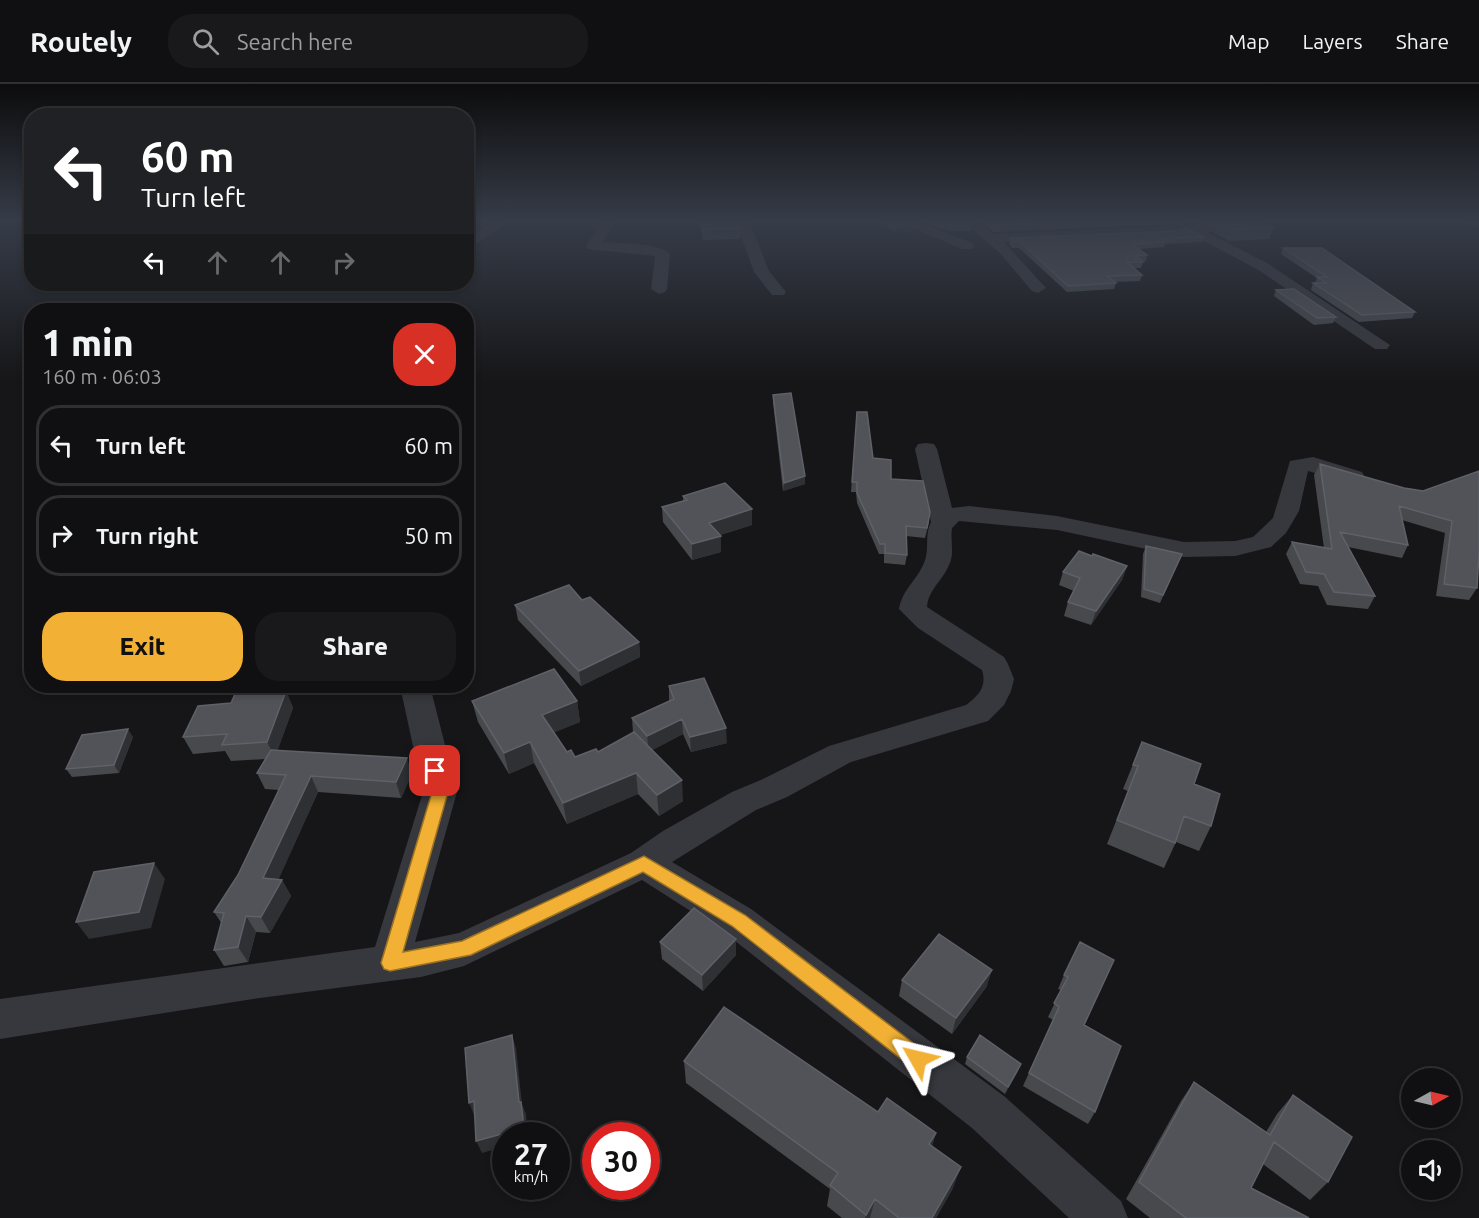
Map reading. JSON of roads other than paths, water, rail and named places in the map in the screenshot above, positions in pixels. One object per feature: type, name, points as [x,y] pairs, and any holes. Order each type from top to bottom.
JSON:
[{"type":"street","points":[[659,289],[661,275]]},
{"type":"street","points":[[764,275],[778,292]]},
{"type":"street","points":[[1027,275],[1038,288]]},
{"type":"street","points":[[1275,275],[1381,345]]},
{"type":"street","points":[[0,1019],[390,963],[464,949],[644,863],[675,841],[744,801],[775,788],[840,754],[977,713],[993,700],[999,681],[994,664],[928,622],[913,609],[913,601],[935,571],[940,557],[939,530],[943,521],[926,449]]},
{"type":"street","points":[[943,521],[956,514],[970,513],[1058,523],[1098,534],[1200,551],[1261,543],[1284,520],[1298,466],[1313,464],[1377,484]]},
{"type":"street","points":[[390,963],[440,792],[417,693]]},
{"type":"street","points":[[644,863],[738,921],[988,1112],[1104,1218]]}]
